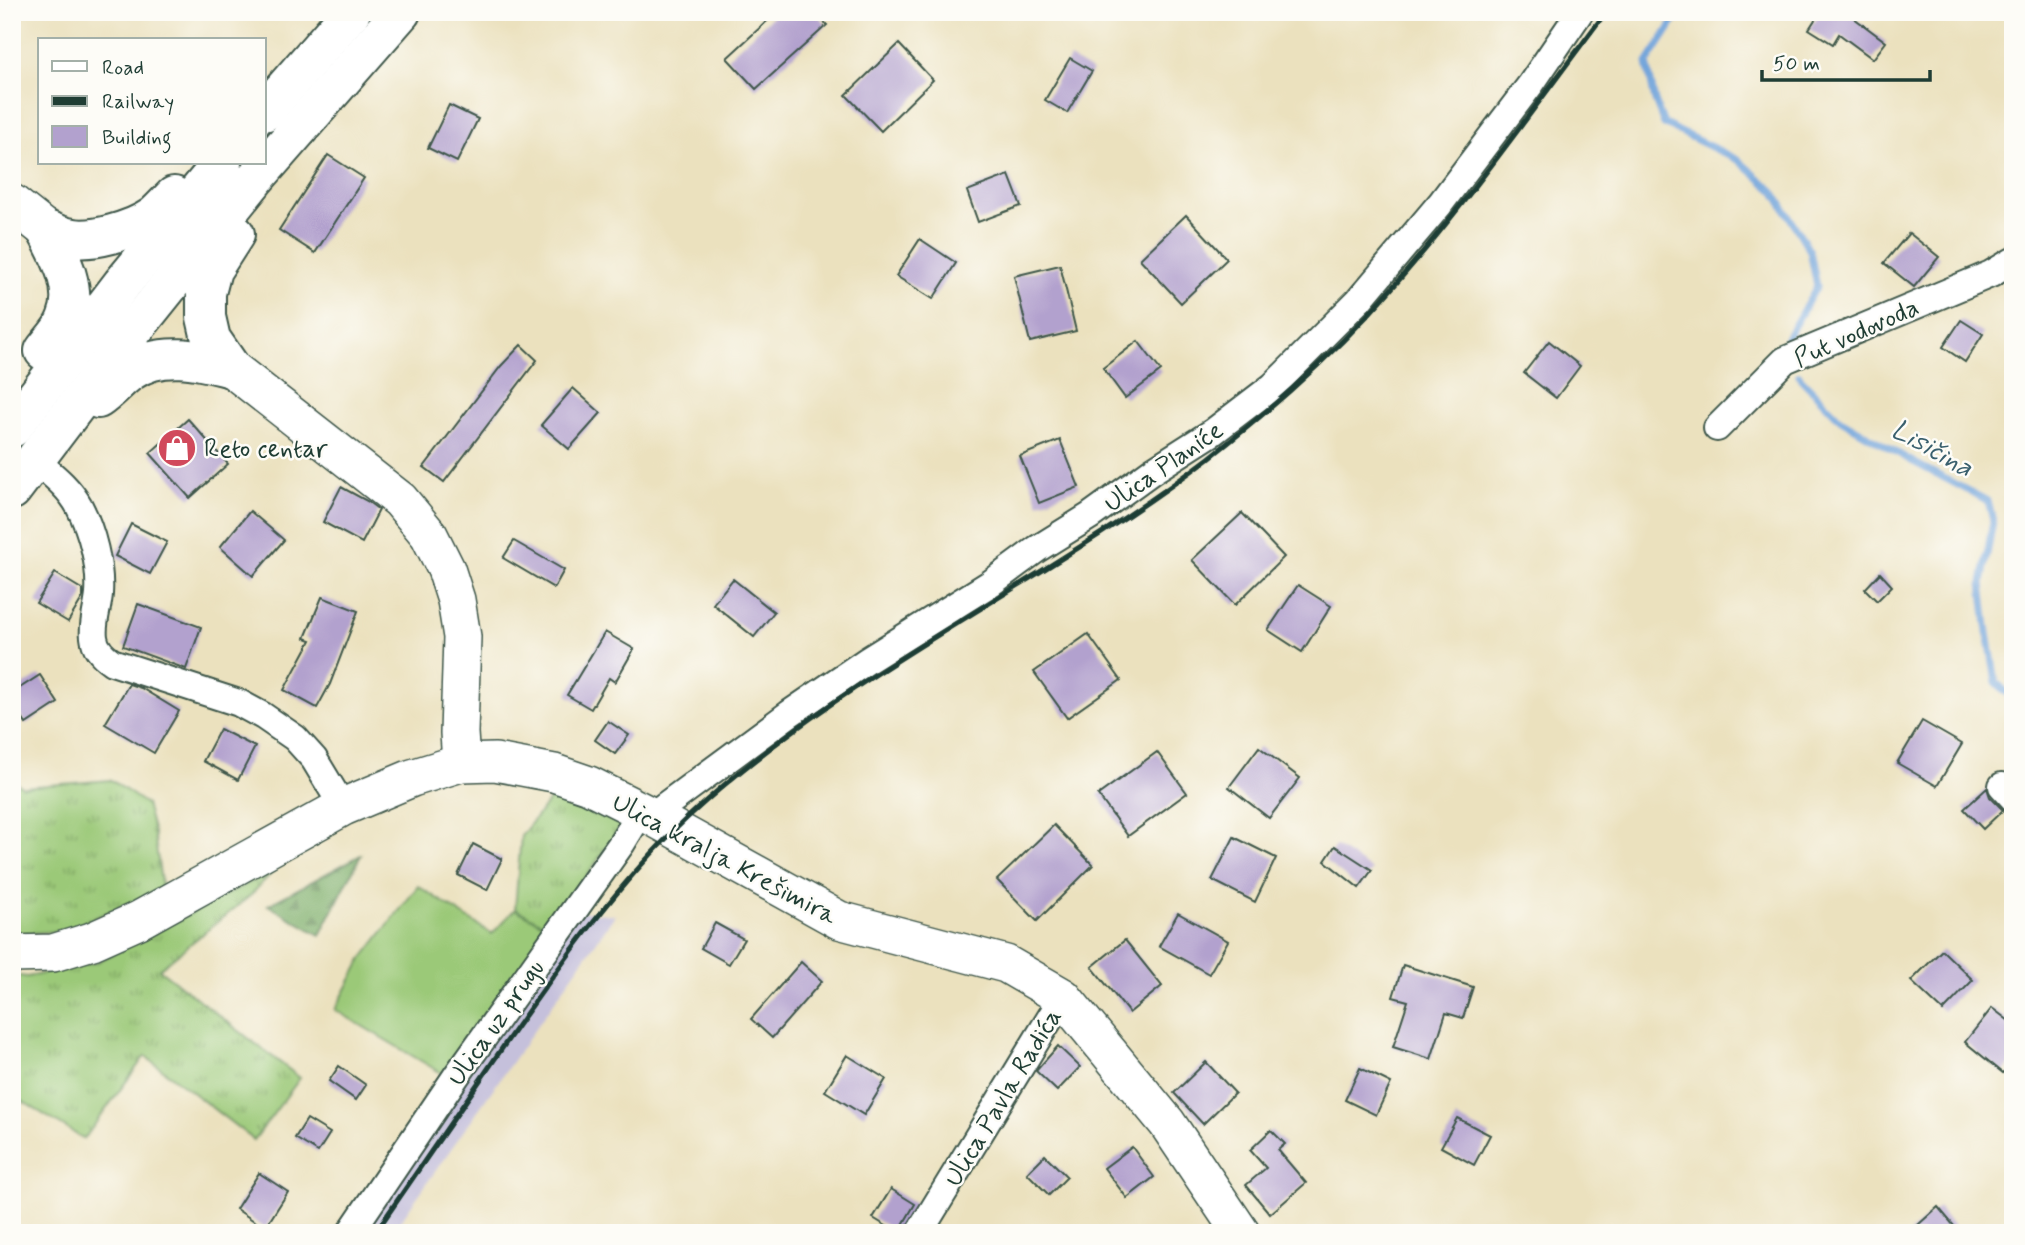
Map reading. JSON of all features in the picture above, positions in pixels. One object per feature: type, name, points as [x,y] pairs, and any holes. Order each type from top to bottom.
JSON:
[{"type":"main road","points":[[266,110],[351,12]]},
{"type":"main road","points":[[12,490],[135,328],[254,180],[401,12]]},
{"type":"main road","points":[[46,230],[70,238],[87,238],[132,228],[153,216],[173,197],[217,168]]},
{"type":"main road","points":[[17,421],[122,284],[217,168]]},
{"type":"main road","points":[[231,369],[211,339],[206,317],[206,293],[212,270],[243,224],[251,203],[254,180]]},
{"type":"main road","points":[[17,421],[28,386],[42,355],[65,322],[71,305],[62,259],[46,230]]},
{"type":"main road","points":[[68,415],[91,405],[130,371],[149,361],[197,359],[231,369]]},
{"type":"street","name":"Ulica Planiće","points":[[646,814],[868,660],[991,583],[1090,516],[1152,471],[1213,432],[1273,386],[1359,300],[1440,204],[1531,84],[1580,12]]},
{"type":"street","points":[[12,203],[46,230]]},
{"type":"street","name":"Put vodovoda","points":[[1717,428],[1785,360],[1991,274],[2013,261]]},
{"type":"street","points":[[231,369],[400,500],[429,535],[450,579],[462,637],[459,733],[461,763]]},
{"type":"street","points":[[34,460],[62,483],[78,505],[89,532],[97,563],[99,593],[94,638],[103,656],[112,662],[239,703],[263,716],[296,738],[314,759],[343,807]]},
{"type":"street","name":"Ulica kralja Krešimira","points":[[12,954],[53,953],[92,941],[139,920],[343,807],[412,779],[461,763],[495,762],[554,773],[589,785],[646,814],[839,920],[1006,964],[1063,998],[1167,1123],[1241,1233]]},
{"type":"street","name":"Ulica uz prugu","points":[[350,1233],[457,1075],[646,814]]},
{"type":"street","name":"Ulica Pavla Radića","points":[[919,1233],[1063,998]]},
{"type":"shaded area","points":[[579,911],[615,915],[392,1233],[358,1233]]},
{"type":"green space","points":[[12,780],[23,787],[111,780],[146,804],[154,833],[162,889],[64,931],[12,934]]},
{"type":"green space","points":[[560,787],[624,822],[551,928],[515,909],[521,836]]},
{"type":"green space","points":[[361,855],[320,935],[268,905]]},
{"type":"green space","points":[[275,869],[251,895],[159,969],[300,1078],[254,1140],[145,1056],[84,1139],[12,1095],[12,975],[27,977],[97,962]]},
{"type":"green space","points":[[418,886],[492,934],[515,909],[551,928],[448,1077],[335,1010],[362,959]]},
{"type":"building","points":[[777,12],[815,12],[827,25],[756,89],[727,58]]},
{"type":"building","points":[[1820,12],[1846,12],[1886,42],[1873,59],[1839,34],[1833,44],[1809,29]]},
{"type":"building","points":[[899,44],[933,80],[881,131],[846,95]]},
{"type":"building","points":[[1070,58],[1092,71],[1067,113],[1045,100]]},
{"type":"building","points":[[449,105],[478,119],[457,162],[428,148]]},
{"type":"building","points":[[328,155],[364,178],[315,253],[279,230]]},
{"type":"building","points":[[1009,175],[1021,206],[978,222],[967,191]]},
{"type":"building","points":[[1186,215],[1227,259],[1181,303],[1140,259]]},
{"type":"building","points":[[1909,233],[1939,257],[1914,287],[1884,263]]},
{"type":"building","points":[[920,239],[956,263],[933,299],[896,276]]},
{"type":"building","points":[[1060,265],[1076,331],[1030,342],[1014,276]]},
{"type":"building","points":[[1961,320],[1983,334],[1965,362],[1943,347]]},
{"type":"building","points":[[1138,341],[1161,371],[1125,398],[1103,368]]},
{"type":"building","points":[[1549,341],[1580,366],[1556,398],[1524,373]]},
{"type":"building","points":[[521,345],[537,360],[444,482],[424,467],[501,366]]},
{"type":"building","points":[[573,388],[601,413],[569,449],[541,425]]},
{"type":"building","points":[[188,419],[228,464],[190,498],[150,453]]},
{"type":"building","points":[[1060,440],[1079,487],[1039,503],[1020,456]]},
{"type":"building","points":[[341,487],[379,510],[362,543],[323,522]]},
{"type":"building","points":[[250,511],[284,540],[253,576],[220,547]]},
{"type":"building","points":[[1242,513],[1284,557],[1235,605],[1192,560]]},
{"type":"building","points":[[131,524],[167,542],[150,574],[115,556]]},
{"type":"building","points":[[514,541],[564,570],[554,588],[503,558]]},
{"type":"building","points":[[55,573],[83,590],[83,597],[68,622],[36,603]]},
{"type":"building","points":[[1880,573],[1892,586],[1877,601],[1865,589]]},
{"type":"building","points":[[733,579],[774,612],[754,637],[713,604]]},
{"type":"building","points":[[1298,585],[1331,606],[1302,652],[1268,630]]},
{"type":"building","points":[[322,597],[358,611],[330,684],[317,708],[284,690],[311,640],[305,638]]},
{"type":"building","points":[[138,604],[201,627],[186,669],[123,646]]},
{"type":"building","points":[[605,632],[634,649],[615,682],[609,678],[591,709],[567,695]]},
{"type":"building","points":[[1088,634],[1121,680],[1067,718],[1034,672]]},
{"type":"building","points":[[40,675],[58,703],[26,724],[12,702],[12,693]]},
{"type":"building","points":[[129,684],[141,688],[179,711],[154,753],[105,724]]},
{"type":"building","points":[[608,721],[629,735],[615,754],[595,740]]},
{"type":"building","points":[[1922,721],[1962,744],[1937,786],[1897,763]]},
{"type":"building","points":[[220,729],[255,747],[238,780],[203,761]]},
{"type":"building","points":[[1259,747],[1300,778],[1269,818],[1229,787]]},
{"type":"building","points":[[1157,752],[1187,793],[1128,836],[1098,795]]},
{"type":"building","points":[[1987,788],[1990,797],[2003,810],[1983,829],[1964,809]]},
{"type":"building","points":[[1054,825],[1093,865],[1037,921],[997,880]]},
{"type":"building","points":[[1234,837],[1276,858],[1255,902],[1212,880]]},
{"type":"building","points":[[473,844],[502,859],[487,890],[458,875]]},
{"type":"building","points":[[1335,846],[1372,870],[1359,888],[1325,861]]},
{"type":"building","points":[[1178,913],[1228,941],[1209,974],[1159,946]]},
{"type":"building","points":[[715,923],[744,939],[729,964],[701,948]]},
{"type":"building","points":[[1125,940],[1162,986],[1129,1013],[1092,967]]},
{"type":"building","points":[[1942,950],[1973,980],[1943,1011],[1911,981]]},
{"type":"building","points":[[801,962],[822,981],[772,1038],[751,1019]]},
{"type":"building","points":[[1403,965],[1473,987],[1463,1018],[1446,1013],[1431,1059],[1393,1047],[1408,1001],[1393,997]]},
{"type":"building","points":[[1992,1008],[2013,1024],[2013,1061],[2003,1073],[1965,1042]]},
{"type":"building","points":[[1058,1046],[1080,1067],[1057,1091],[1036,1071]]},
{"type":"building","points":[[847,1055],[886,1079],[864,1115],[825,1091]]},
{"type":"building","points":[[1206,1062],[1235,1093],[1203,1124],[1174,1093]]},
{"type":"building","points":[[339,1066],[366,1085],[356,1100],[329,1081]]},
{"type":"building","points":[[1360,1068],[1391,1083],[1376,1115],[1345,1100]]},
{"type":"building","points":[[1457,1118],[1490,1135],[1474,1165],[1441,1147]]},
{"type":"building","points":[[307,1119],[330,1133],[318,1152],[295,1138]]},
{"type":"building","points":[[1271,1130],[1285,1144],[1278,1150],[1306,1183],[1270,1214],[1246,1185],[1266,1168],[1250,1150]]},
{"type":"building","points":[[1132,1147],[1154,1177],[1127,1198],[1104,1168]]},
{"type":"building","points":[[1045,1155],[1067,1177],[1049,1195],[1027,1173]]},
{"type":"building","points":[[259,1173],[288,1192],[265,1228],[236,1209]]},
{"type":"building","points":[[891,1189],[915,1204],[898,1233],[873,1218]]},
{"type":"building","points":[[1938,1207],[1960,1233],[1909,1233]]},
{"type":"waterway","points":[[1680,12],[1647,63],[1655,101],[1664,124],[1738,160],[1774,191],[1810,251],[1817,286],[1787,338]]},
{"type":"waterway","name":"Lisičina","points":[[1799,375],[1841,420],[1988,501],[1993,521],[1982,583],[1987,626],[1996,682],[2013,699]]},
{"type":"railway","points":[[375,1233],[568,955],[661,843],[747,766],[810,719],[876,674],[1145,504],[1209,458],[1290,390],[1366,317],[1430,244],[1606,12]]},
{"type":"place","name":"Reto centar","points":[[177,448]]}]
